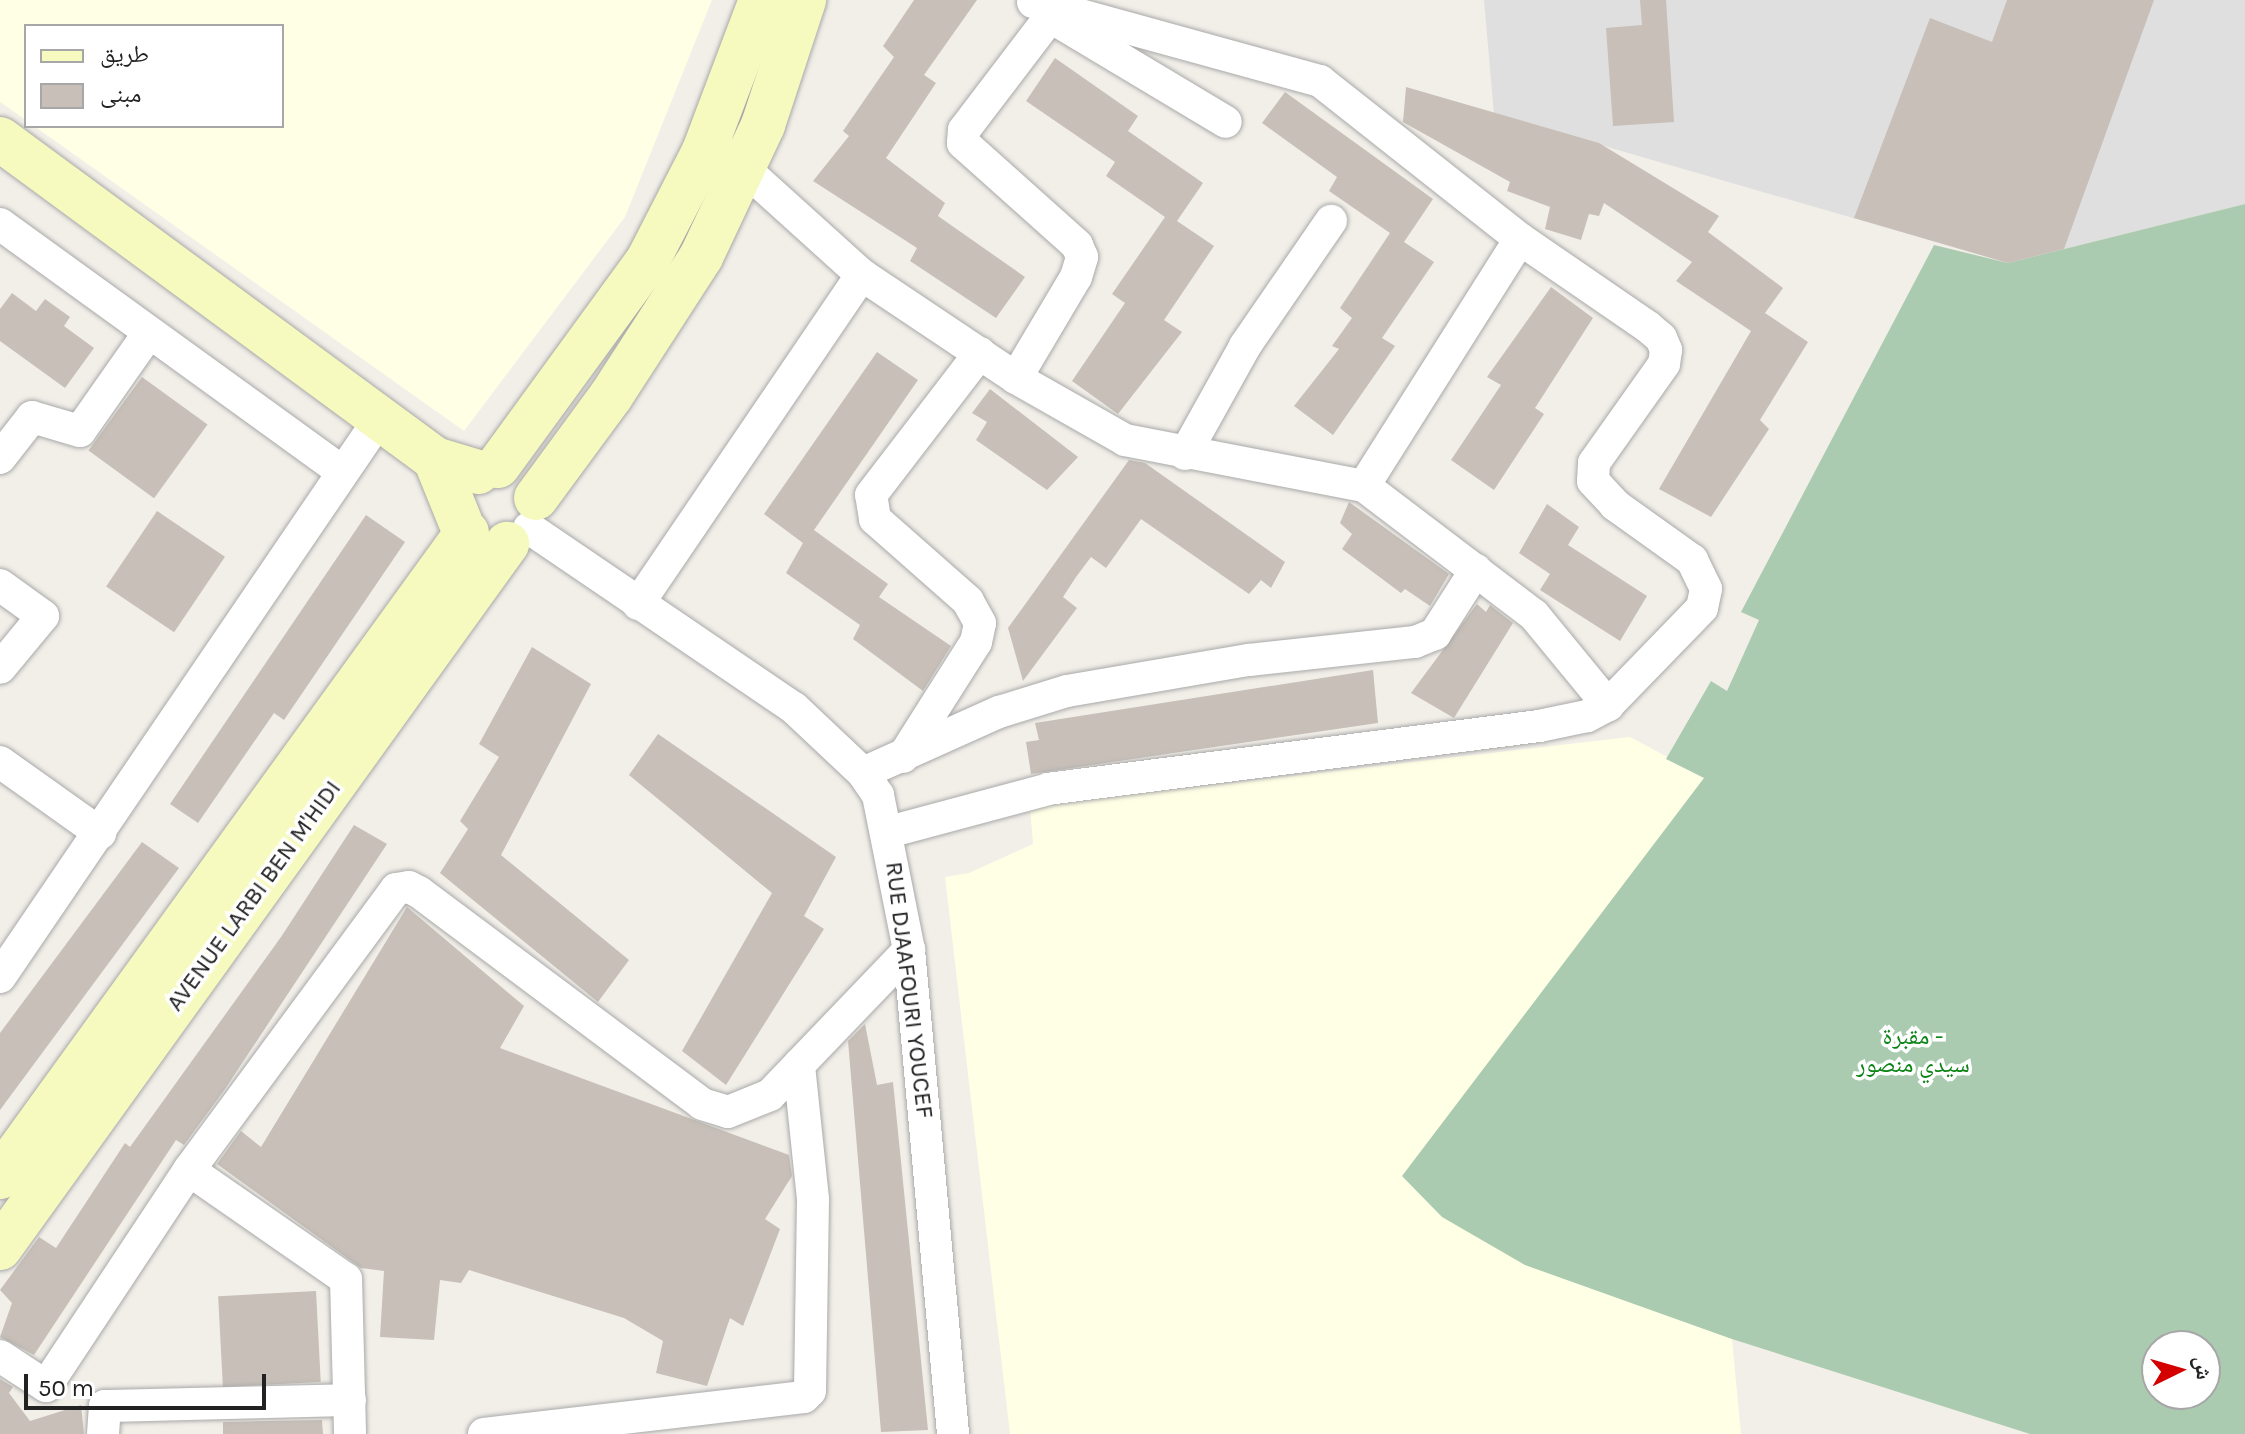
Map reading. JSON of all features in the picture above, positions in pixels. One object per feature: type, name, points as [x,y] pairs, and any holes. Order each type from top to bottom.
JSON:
[{"type":"main road","points":[[500,525],[459,495],[488,469],[647,262],[709,138],[761,0]]},
{"type":"main road","name":"AVENUE LARBI BEN M'HIDI","points":[[0,1177],[673,303],[744,168],[804,0]]},
{"type":"main road","points":[[5,153],[435,459],[500,525]]},
{"type":"main road","points":[[435,459],[522,476],[500,525]]},
{"type":"main road","name":"AVENUE LARBI BEN M'HIDI","points":[[0,1248],[500,525]]},
{"type":"street","points":[[1038,6],[1226,122]]},
{"type":"street","points":[[888,832],[1049,789],[1539,726],[1587,716],[1608,705],[1702,608],[1706,589],[1692,560],[1615,505],[1593,481],[1594,463],[1664,364],[1666,350],[1661,338],[1520,239],[1320,81],[1038,6]]},
{"type":"street","points":[[1016,378],[1076,277],[1082,257],[1077,245],[963,143],[964,130],[1038,6]]},
{"type":"street","points":[[709,138],[862,275],[1016,378],[1125,440],[1185,454],[1364,486],[1534,615],[1608,705]]},
{"type":"street","points":[[1185,454],[1245,346],[1331,221]]},
{"type":"street","points":[[0,224],[343,472]]},
{"type":"street","points":[[1364,486],[1520,239]]},
{"type":"street","points":[[638,604],[862,275]]},
{"type":"street","points":[[0,458],[32,417],[80,431],[149,333]]},
{"type":"street","points":[[903,757],[976,642],[980,623],[968,601],[875,519],[871,495],[980,353]]},
{"type":"street","points":[[1,974],[380,418]]},
{"type":"street","name":"RUE DJAAFOURI YOUCEF","points":[[500,525],[638,604],[794,708],[863,773],[878,795],[888,832],[909,950],[953,1434]]},
{"type":"street","points":[[863,773],[999,712],[1067,691],[1249,660],[1415,642],[1435,634],[1476,570]]},
{"type":"street","points":[[0,585],[43,616],[0,668]]},
{"type":"street","points":[[0,762],[100,833]]},
{"type":"street","points":[[0,1356],[46,1386],[189,1170],[387,896],[409,887],[702,1104],[728,1112],[748,1107],[770,1095],[909,950]]},
{"type":"street","points":[[484,1434],[804,1397],[810,1391],[813,1199],[799,1065]]},
{"type":"street","points":[[189,1170],[346,1279],[350,1434]]},
{"type":"street","points":[[103,1434],[105,1406],[350,1400]]},
{"type":"shaded area","points":[[0,0],[712,0],[625,217],[464,431],[37,128],[284,128],[284,24],[24,24],[24,119],[0,102]]},
{"type":"shaded area","points":[[1484,0],[2245,0],[2245,204],[2008,263],[1494,114]]},
{"type":"shaded area","points":[[1630,737],[1705,777],[1573,956],[1525,1265],[1732,1339],[1741,1434],[1010,1434],[945,877],[969,873],[1033,844],[1030,806]]},
{"type":"green space","name":"مقبرة - سيدي منصور","points":[[2245,204],[2245,1434],[2030,1434],[1732,1339],[1525,1265],[1442,1217],[1402,1176],[1704,778],[1666,759],[1711,681],[1727,691],[1759,620],[1741,612],[1934,245],[2008,263]]},
{"type":"building","points":[[914,0],[977,0],[924,75],[936,83],[886,158],[945,203],[938,216],[1025,277],[996,318],[910,261],[917,248],[813,181],[849,136],[843,131],[894,57],[883,46]]},
{"type":"building","points":[[1640,0],[1666,0],[1674,122],[1613,126],[1606,28],[1642,25]]},
{"type":"building","points":[[2007,0],[2154,0],[2064,249],[2008,263],[1854,218],[1930,18],[1992,42]]},
{"type":"building","points":[[1055,58],[1138,116],[1128,131],[1203,183],[1177,221],[1214,246],[1164,320],[1182,332],[1118,414],[1072,381],[1125,303],[1112,294],[1165,217],[1106,176],[1115,162],[1026,101]]},
{"type":"building","points":[[1406,87],[1599,143],[1719,216],[1708,232],[1783,288],[1765,313],[1808,342],[1760,420],[1769,429],[1711,517],[1659,489],[1751,331],[1676,281],[1692,262],[1604,203],[1599,216],[1589,214],[1581,240],[1545,229],[1550,207],[1507,191],[1510,182],[1403,122]]},
{"type":"building","points":[[1285,92],[1433,199],[1404,242],[1434,262],[1382,338],[1395,346],[1333,435],[1294,406],[1339,349],[1332,346],[1352,318],[1340,308],[1390,233],[1329,191],[1337,177],[1262,123]]},
{"type":"building","points":[[1551,287],[1593,318],[1535,408],[1544,414],[1494,490],[1451,460],[1501,385],[1487,377]]},
{"type":"building","points":[[12,293],[36,311],[45,299],[70,317],[64,326],[94,348],[65,388],[0,341],[0,309]]},
{"type":"building","points":[[877,352],[918,380],[814,530],[888,584],[879,597],[951,646],[923,691],[853,639],[860,625],[786,573],[803,543],[764,514]]},
{"type":"building","points":[[142,377],[208,425],[154,498],[89,451]]},
{"type":"building","points":[[990,389],[1078,457],[1047,490],[976,440],[987,422],[972,413]]},
{"type":"building","points":[[1129,460],[1145,463],[1285,562],[1271,588],[1261,580],[1249,594],[1141,519],[1106,568],[1091,557],[1076,577],[1063,597],[1077,608],[1023,681],[1008,628]]},
{"type":"building","points":[[1349,502],[1449,574],[1430,606],[1405,589],[1401,593],[1342,549],[1352,534],[1340,523]]},
{"type":"building","points":[[1547,504],[1579,527],[1568,545],[1647,596],[1620,641],[1540,590],[1550,574],[1519,553]]},
{"type":"building","points":[[157,511],[225,557],[174,632],[106,586]]},
{"type":"building","points":[[366,515],[405,542],[284,720],[274,713],[198,823],[170,804]]},
{"type":"building","points":[[1477,604],[1486,612],[1490,605],[1513,623],[1454,718],[1411,693]]},
{"type":"building","points":[[532,647],[591,684],[501,855],[629,960],[598,1002],[440,873],[468,829],[460,821],[499,757],[479,744]]},
{"type":"building","points":[[1373,670],[1378,723],[1031,774],[1026,742],[1039,740],[1035,723]]},
{"type":"building","points":[[658,734],[836,857],[804,916],[824,929],[726,1085],[682,1051],[772,893],[629,775]]},
{"type":"building","points":[[354,825],[387,844],[225,1089],[184,1145],[176,1140],[34,1355],[0,1337],[12,1303],[0,1290],[39,1237],[56,1248],[125,1143],[130,1147],[281,937]]},
{"type":"building","points":[[142,842],[179,868],[0,1110],[0,1033]]},
{"type":"building","points":[[407,907],[524,1006],[500,1048],[789,1155],[792,1176],[765,1219],[780,1229],[743,1326],[730,1318],[707,1386],[656,1373],[663,1341],[624,1318],[469,1270],[461,1283],[440,1280],[434,1340],[380,1337],[384,1271],[361,1268],[217,1164],[241,1131],[261,1147]]},
{"type":"building","points":[[865,1024],[877,1085],[893,1082],[928,1430],[881,1432],[848,1041]]},
{"type":"building","points":[[316,1291],[321,1382],[223,1387],[218,1296]]},
{"type":"building","points":[[0,1379],[13,1387],[9,1393],[30,1421],[81,1405],[84,1434],[0,1434]]},
{"type":"building","points":[[322,1420],[323,1434],[223,1434],[223,1422]]}]
